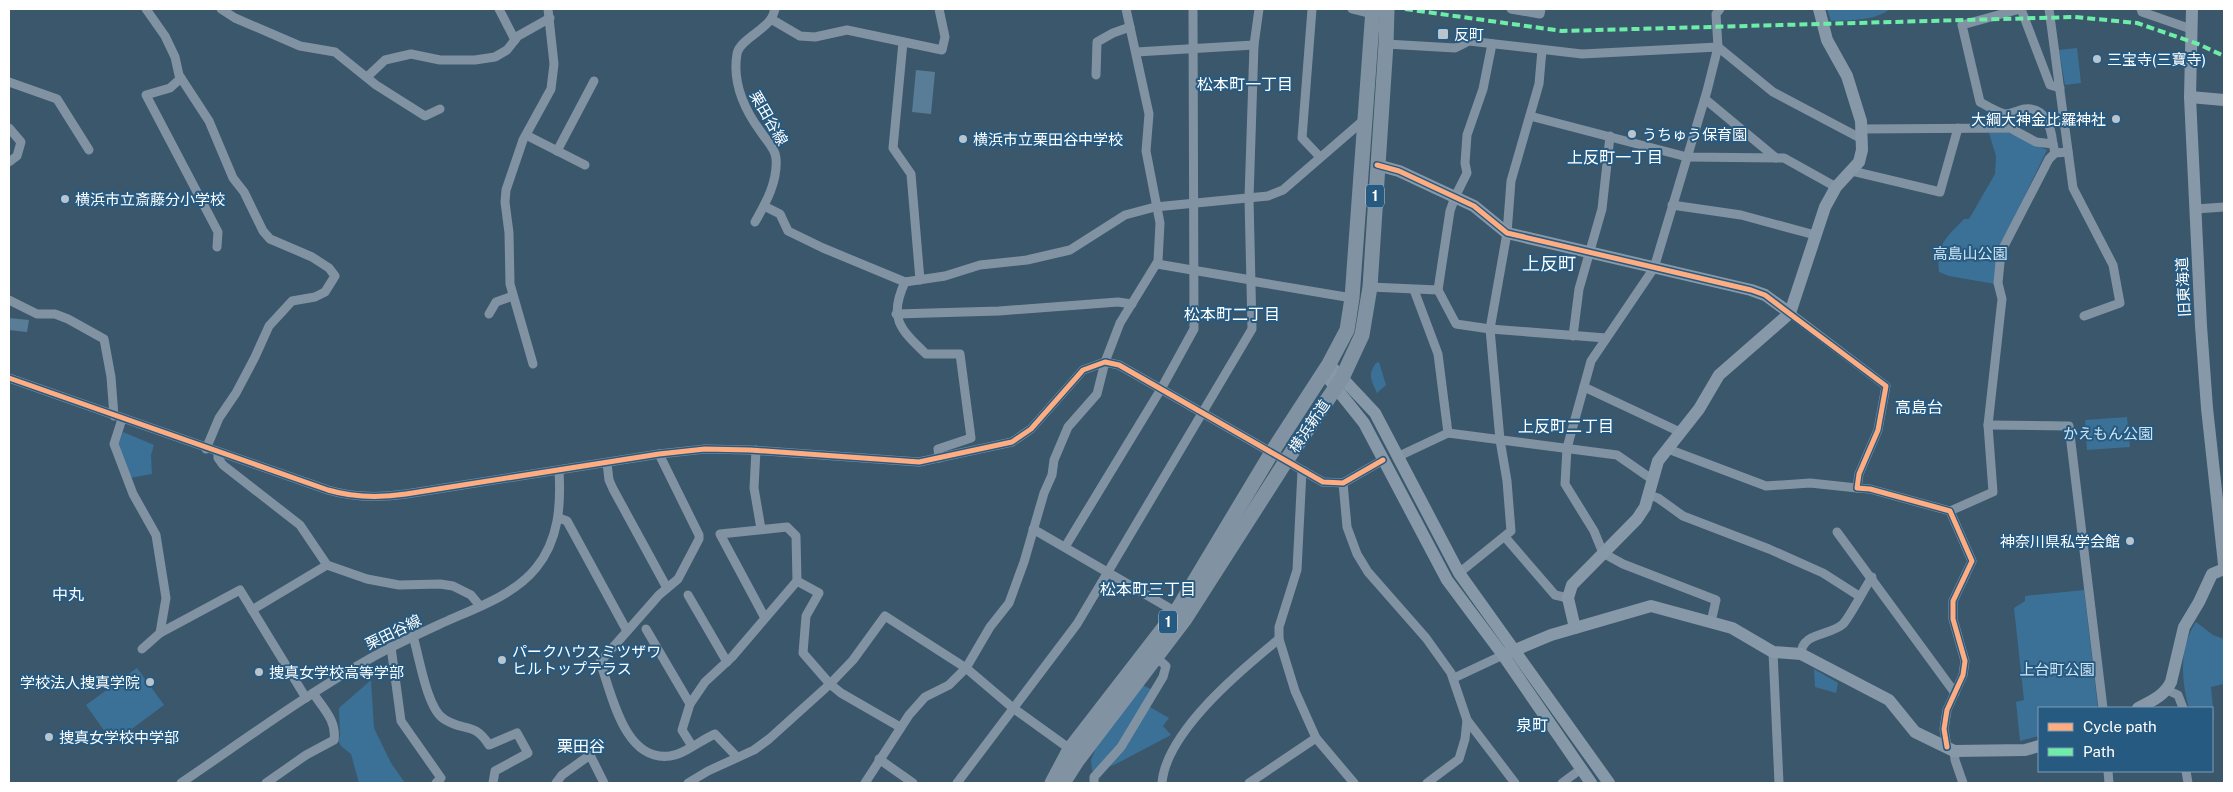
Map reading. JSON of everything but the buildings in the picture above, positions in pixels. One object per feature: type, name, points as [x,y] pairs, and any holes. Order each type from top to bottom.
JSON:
[{"type":"highway","name":"横浜新道","points":[[1063,783],[1077,761],[1185,619],[1338,383],[1362,335],[1370,287],[1387,9]]},
{"type":"highway","name":"横浜新道","points":[[1052,783],[1070,749],[1176,612],[1272,452],[1326,369],[1347,330],[1352,298],[1372,11]]},
{"type":"street","points":[[146,9],[165,36],[175,57],[181,78],[208,121],[233,178],[244,192],[263,230],[270,239],[312,257],[329,268],[335,276],[326,292],[314,297],[292,301],[268,326],[255,357],[236,393],[219,418],[206,449]]},
{"type":"street","points":[[221,9],[235,18],[300,46],[335,52],[376,85],[425,116],[440,109]]},
{"type":"street","points":[[499,9],[515,40]]},
{"type":"street","points":[[532,364],[510,284],[506,190],[526,135],[551,89],[554,64],[548,9]]},
{"type":"street","name":"栗田谷線","points":[[755,222],[764,206],[773,182],[776,157],[739,92],[736,78],[737,53],[741,45],[752,38],[771,19],[775,9]]},
{"type":"street","points":[[771,19],[800,36],[815,37],[847,30],[942,50],[944,37],[939,9]]},
{"type":"street","points":[[865,783],[900,727],[925,697],[949,685],[966,668],[990,627],[1009,603],[1052,475],[1054,460],[1068,427],[1097,394],[1105,362],[1120,323],[1157,264],[1160,249],[1160,223],[1155,207],[1154,187],[1146,151],[1149,114],[1126,9]]},
{"type":"street","points":[[1065,547],[1161,389],[1194,329],[1193,9]]},
{"type":"street","points":[[957,783],[1077,624],[1252,329],[1249,198],[1254,45],[1259,9]]},
{"type":"street","points":[[1312,9],[1302,138],[1320,157]]},
{"type":"street","points":[[1352,9],[1372,11]]},
{"type":"street","points":[[1512,9],[1540,14],[1541,9]]},
{"type":"street","points":[[1575,628],[1568,598],[1572,585],[1637,519],[1645,507],[1658,461],[1699,409],[1719,376],[1790,312],[1825,207],[1836,188],[1859,162],[1862,134],[1847,76],[1827,40],[1819,9]]},
{"type":"street","points":[[1668,449],[1766,486],[1810,483],[1870,489],[1950,511],[1993,492],[1988,426],[2002,299],[1998,283],[2001,252],[2054,149],[2051,132],[2043,114],[2039,111],[2025,109],[2006,114],[1980,102],[1962,25],[2021,9],[2050,85],[2060,88]]},
{"type":"street","points":[[2049,9],[2073,188],[2113,265],[2120,303],[2084,316]]},
{"type":"street","points":[[2141,9],[2142,12],[2191,29]]},
{"type":"street","name":"旧東海道","points":[[2192,9],[2190,97],[2207,408],[2224,564]]},
{"type":"street","points":[[1711,622],[1716,600],[1624,564],[1603,553],[1594,531],[1566,484],[1567,448],[1591,360],[1654,268],[1705,99],[1718,46],[1719,12]]},
{"type":"street","points":[[367,77],[385,60],[411,54],[440,60],[475,60],[495,57],[507,50],[518,36],[550,18]]},
{"type":"street","points":[[1096,75],[1097,42],[1113,33],[1130,27]]},
{"type":"street","points":[[1386,44],[1455,48],[1469,41],[1582,54],[1718,46],[1773,92],[1862,134],[1958,128],[2010,128],[2036,142],[2068,152]]},
{"type":"street","points":[[904,42],[893,148],[910,174],[920,280]]},
{"type":"street","points":[[1492,44],[1482,89],[1468,135],[1465,163],[1467,173],[1450,212],[1438,290],[1456,324],[1490,329],[1606,338]]},
{"type":"street","points":[[1136,52],[1254,45]]},
{"type":"street","points":[[1459,573],[1511,531],[1507,481],[1500,440],[1490,329],[1507,232],[1511,181],[1539,84],[1542,50]]},
{"type":"street","points":[[181,78],[170,88],[146,95],[218,232],[217,247]]},
{"type":"street","points":[[557,151],[594,81]]},
{"type":"street","points":[[9,82],[57,99],[89,150]]},
{"type":"street","points":[[2190,97],[2224,100]]},
{"type":"street","points":[[1705,99],[1776,158]]},
{"type":"street","points":[[1530,116],[1687,157],[1784,158],[1836,188]]},
{"type":"street","points":[[764,206],[780,214],[788,231],[823,248],[905,282],[920,280],[945,276],[980,265],[1028,260],[1070,250],[1125,215],[1155,207],[1268,196],[1283,190],[1365,118]]},
{"type":"street","points":[[9,128],[21,142],[17,156],[9,162]]},
{"type":"street","points":[[1852,172],[1940,192],[1958,128]]},
{"type":"street","points":[[526,135],[585,165]]},
{"type":"street","points":[[1573,336],[1579,289],[1602,209],[1610,136]]},
{"type":"street","points":[[1377,165],[1399,171],[1474,206],[1507,232],[1751,290],[1790,312],[1886,386],[1878,430],[1859,474],[1857,488]]},
{"type":"street","points":[[1672,205],[1741,215],[1815,235]]},
{"type":"street","points":[[2196,209],[2224,207]]},
{"type":"street","points":[[1157,264],[1352,298]]},
{"type":"street","points":[[905,282],[898,298],[896,314],[902,330],[926,354],[960,354],[971,438],[938,448],[939,458]]},
{"type":"street","points":[[1370,287],[1438,290]]},
{"type":"street","points":[[1414,290],[1438,354],[1448,433]]},
{"type":"street","points":[[489,314],[496,302],[513,296]]},
{"type":"street","points":[[9,300],[37,314],[55,314],[68,319],[104,339],[118,418],[114,444],[133,494],[156,535],[166,598],[160,633]]},
{"type":"street","points":[[896,314],[999,311],[1118,302],[1132,304]]},
{"type":"street","points":[[9,378],[206,449],[328,490],[365,498],[406,494],[659,454],[705,449],[756,450],[919,462],[1012,442],[1031,430],[1083,370],[1105,362],[1120,365],[1323,482],[1344,483],[1383,460]]},
{"type":"street","points":[[1326,369],[1338,383],[1364,423],[1447,580],[1508,653],[1609,783]]},
{"type":"street","points":[[1338,383],[1375,413],[1459,573],[1591,783]]},
{"type":"street","points":[[1584,387],[1680,432]]},
{"type":"street","points":[[1988,426],[2069,426],[2103,707]]},
{"type":"street","points":[[1397,457],[1448,433],[1617,455],[1653,480]]},
{"type":"street","points":[[756,450],[754,488],[761,529]]},
{"type":"street","points":[[218,453],[218,458],[223,465],[300,525],[327,565],[367,579],[399,585],[440,584],[453,586],[471,595],[480,606]]},
{"type":"street","points":[[659,454],[701,536],[678,579],[667,588],[600,662],[624,727],[638,746],[645,751],[671,756],[715,734],[737,757]]},
{"type":"street","points":[[607,463],[609,480],[613,489],[667,588]]},
{"type":"street","name":"栗田谷線","points":[[181,783],[310,696],[391,647],[480,606],[513,588],[534,570],[545,553],[559,518],[559,471]]},
{"type":"street","points":[[1302,471],[1296,570],[1279,627],[1280,639],[1295,691],[1316,738],[1354,783]]},
{"type":"street","points":[[1344,483],[1347,527],[1360,560],[1368,572],[1426,638],[1454,678],[1467,720],[1514,783]]},
{"type":"street","points":[[1648,495],[1658,498],[1683,516],[1769,549],[1823,574],[1859,596]]},
{"type":"street","points":[[1950,511],[1972,561],[1953,601],[1952,619],[1965,661],[1963,675],[1947,710],[1944,729],[1963,783]]},
{"type":"street","points":[[559,518],[568,520],[627,631]]},
{"type":"street","points":[[692,746],[682,730],[690,704],[705,682],[727,662],[797,581],[796,536],[786,527],[717,534],[765,618]]},
{"type":"street","points":[[1033,529],[1176,612]]},
{"type":"street","points":[[1838,532],[1955,693]]},
{"type":"street","points":[[1505,537],[1555,595],[1568,598]]},
{"type":"street","points":[[252,610],[327,565]]},
{"type":"street","points":[[2140,707],[2162,696],[2168,690],[2184,626],[2199,602],[2212,574],[2224,569]]},
{"type":"street","points":[[1801,654],[1805,641],[1842,624],[1872,577]]},
{"type":"street","points":[[797,581],[819,593],[806,616],[803,653],[830,684],[841,693],[900,727]]},
{"type":"street","points":[[142,648],[160,633],[240,590],[310,696],[332,720],[335,731],[334,740],[306,755],[266,783]]},
{"type":"street","points":[[688,595],[727,662]]},
{"type":"street","points":[[1454,678],[1551,635],[1652,606],[1732,628],[1773,652],[1801,654],[1889,700],[1915,732],[1950,749],[2025,750],[2038,746]]},
{"type":"street","points":[[688,783],[708,770],[754,750],[768,739],[830,684],[852,660],[885,616],[966,668],[1013,708],[1070,749]]},
{"type":"street","points":[[646,629],[690,704]]},
{"type":"street","points":[[413,636],[432,707],[443,719],[482,732],[489,745],[517,733],[521,740],[528,753],[495,771],[493,783]]},
{"type":"street","points":[[1162,783],[1169,755],[1184,732],[1213,698],[1248,664],[1280,639]]},
{"type":"street","points":[[391,647],[402,720],[441,778],[436,783]]},
{"type":"street","points":[[1773,652],[1779,783]]},
{"type":"street","points":[[1094,783],[1094,777],[1121,747],[1163,677],[1166,666],[1156,658]]},
{"type":"street","points":[[2168,690],[2178,695],[2183,707]]},
{"type":"street","points":[[1427,783],[1459,759],[1465,739],[1467,720]]},
{"type":"street","points":[[1249,783],[1316,738]]},
{"type":"street","points":[[556,783],[562,775],[590,755],[604,783]]},
{"type":"street","points":[[879,759],[913,783]]},
{"type":"street","points":[[1562,783],[1581,768]]},
{"type":"green space","points":[[1827,9],[1890,9],[1870,18],[1831,21]]},
{"type":"green space","points":[[2077,48],[2081,83],[2065,85],[2059,50]]},
{"type":"green space","name":"高島山公園","points":[[1989,133],[2009,133],[2047,150],[1997,253],[1995,284],[1949,276],[1939,272],[1938,262],[1944,242],[1964,219],[1969,219],[1995,174],[1996,156]]},
{"type":"green space","points":[[1379,362],[1386,385],[1377,393],[1371,375],[1373,367]]},
{"type":"green space","name":"かえもん公園","points":[[2127,417],[2130,447],[2087,450],[2085,420]]},
{"type":"green space","points":[[123,432],[154,445],[151,455],[152,474],[130,478],[118,446]]},
{"type":"green space","name":"上台町公園","points":[[2084,590],[2098,707],[2038,707],[2038,736],[2020,741],[2016,702],[2024,700],[2014,608],[2025,601],[2025,596]]},
{"type":"green space","points":[[2196,622],[2213,635],[2224,639],[2224,684],[2211,687],[2213,707],[2189,707],[2184,686],[2183,664],[2190,632]]},
{"type":"green space","points":[[137,668],[164,705],[113,743],[86,705]]},
{"type":"green space","points":[[1814,669],[1838,683],[1836,693],[1815,687]]},
{"type":"green space","points":[[371,680],[374,728],[391,763],[405,783],[359,783],[351,754],[341,746],[338,740],[340,736],[339,708]]},
{"type":"green space","points":[[1142,685],[1151,689],[1143,703],[1169,718],[1163,726],[1171,735],[1114,765],[1092,771],[1091,760],[1096,748]]},
{"type":"shaded area","points":[[916,70],[935,72],[931,114],[912,112]]},
{"type":"shaded area","points":[[9,318],[29,320],[27,332],[9,330]]},
{"type":"marked path","points":[[1405,9],[1562,31],[2075,17],[2137,23],[2198,44],[2224,56]]},
{"type":"cycle path","points":[[1377,165],[1399,171],[1474,206],[1507,233],[1751,290],[1765,295],[1886,386],[1878,430],[1859,474],[1857,488],[1870,489],[1950,511],[1972,561],[1953,601],[1953,619],[1965,661],[1963,675],[1947,710],[1944,729],[1947,747]]},
{"type":"cycle path","points":[[9,378],[328,490],[348,495],[386,496],[406,494],[659,454],[705,449],[750,450],[919,462],[1012,442],[1031,429],[1083,370],[1105,362],[1119,365],[1323,482],[1343,483],[1383,460]]},
{"type":"place","name":"反町","points":[[1443,34]]},
{"type":"place","name":"三宝寺(三寶寺)","points":[[2097,59]]},
{"type":"place","name":"大綱大神金比羅神社","points":[[2116,119]]},
{"type":"place","name":"うちゅう保育園","points":[[1632,134]]},
{"type":"place","name":"横浜市立栗田谷中学校","points":[[963,139]]},
{"type":"place","name":"横浜市立斎藤分小学校","points":[[65,199]]},
{"type":"place","name":"神奈川県私学会館","points":[[2130,541]]},
{"type":"place","name":"パークハウスミツザワ ヒルトップテラス","points":[[502,660]]},
{"type":"place","name":"捜真女学校高等学部","points":[[259,672]]},
{"type":"place","name":"学校法人捜真学院","points":[[150,682]]},
{"type":"place","name":"捜真女学校中学部","points":[[49,737]]},
{"type":"district","name":"松本町一丁目","points":[[1245,84]]},
{"type":"district","name":"上反町一丁目","points":[[1615,157]]},
{"type":"district","name":"上反町","points":[[1549,263]]},
{"type":"district","name":"松本町二丁目","points":[[1232,314]]},
{"type":"district","name":"高島台","points":[[1919,407]]},
{"type":"district","name":"上反町二丁目","points":[[1566,426]]},
{"type":"district","name":"松本町三丁目","points":[[1148,589]]},
{"type":"district","name":"中丸","points":[[68,594]]},
{"type":"district","name":"泉町","points":[[1532,725]]},
{"type":"district","name":"栗田谷","points":[[581,746]]}]
